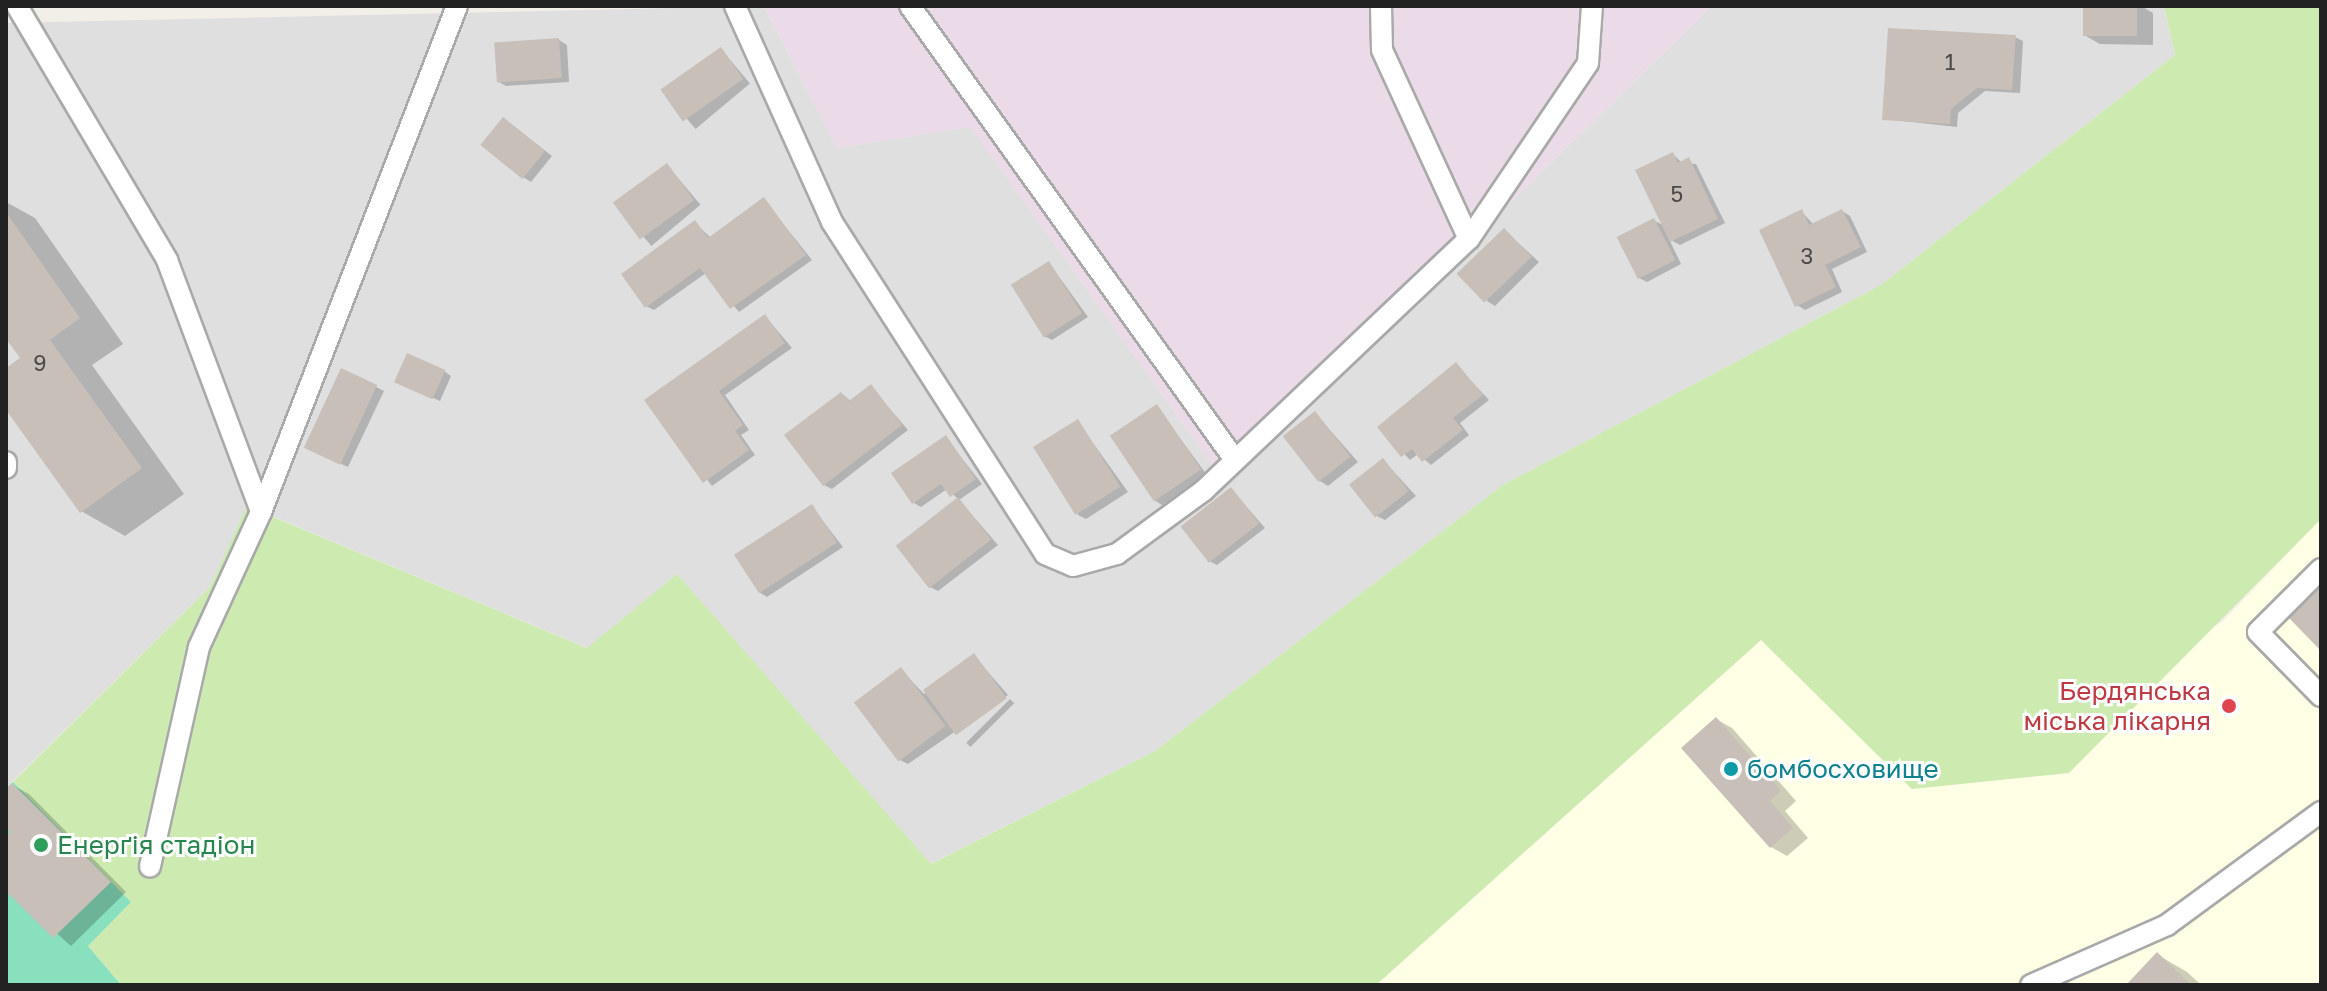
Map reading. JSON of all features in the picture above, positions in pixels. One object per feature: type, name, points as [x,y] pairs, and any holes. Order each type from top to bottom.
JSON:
[{"type":"lane","points":[[17,6],[167,260],[261,512]]},
{"type":"lane","points":[[150,867],[199,647],[261,512],[457,6]]},
{"type":"lane","points":[[735,6],[832,222],[1045,554],[1073,566],[1117,554],[1235,460],[1469,239],[1588,63],[1592,6]]},
{"type":"lane","points":[[910,6],[1235,460]]},
{"type":"lane","points":[[1381,6],[1382,50],[1469,239]]},
{"type":"lane","points":[[6,462],[6,468]]},
{"type":"lane","points":[[2321,569],[2258,632],[2321,696]]},
{"type":"lane","points":[[2031,985],[2167,925],[2321,812]]},
{"type":"shaded area","points":[[764,6],[837,148],[970,126],[1224,481],[1712,6],[2164,6],[2175,55],[1881,285],[1503,485],[1155,751],[930,864],[588,648],[248,506],[210,587],[6,788],[6,23]]},
{"type":"shaded area","points":[[764,6],[1712,6],[1224,481],[970,127],[837,148]]},
{"type":"shaded area","name":"Бердянська міська лікарня","points":[[2321,519],[2321,985],[1376,985],[1761,640],[1912,789],[2222,622]]},
{"type":"green space","points":[[2164,6],[2321,6],[2321,519],[2069,773],[1912,789],[1761,640],[1376,985],[121,985],[88,946],[131,902],[13,782],[210,587],[247,506],[587,648],[677,574],[931,864],[1155,751],[1503,485],[1881,285],[2175,55]]},
{"type":"green space","name":"Енерґія стадіон","points":[[13,782],[131,902],[88,946],[121,985],[6,985],[6,788]]},
{"type":"building","points":[[2083,6],[2137,6],[2137,36],[2083,36]]},
{"type":"building","points":[[1888,28],[2016,35],[2012,90],[1977,88],[1951,109],[1950,124],[1882,120]]},
{"type":"building","points":[[559,38],[562,78],[497,82],[494,43]]},
{"type":"building","points":[[721,47],[743,79],[683,121],[660,89]]},
{"type":"building","points":[[503,117],[545,151],[522,179],[480,145]]},
{"type":"building","points":[[1673,152],[1678,163],[1689,157],[1718,219],[1670,242],[1635,170]]},
{"type":"building","points":[[667,163],[694,200],[640,240],[613,202]]},
{"type":"building","points":[[764,197],[806,255],[730,309],[700,268],[645,308],[621,274],[695,220],[708,238]]},
{"type":"building","points":[[1802,209],[1809,225],[1842,209],[1861,247],[1825,265],[1836,287],[1795,307],[1759,230]]},
{"type":"building","points":[[6,212],[80,318],[50,340],[142,468],[80,513],[6,410],[6,368],[20,358],[6,339]]},
{"type":"building","points":[[1654,218],[1675,260],[1638,279],[1617,237]]},
{"type":"building","points":[[1504,228],[1532,257],[1484,303],[1457,274]]},
{"type":"building","points":[[1049,261],[1082,314],[1044,337],[1011,285]]},
{"type":"building","points":[[765,314],[785,343],[719,391],[743,425],[735,431],[749,450],[703,483],[644,400]]},
{"type":"building","points":[[407,353],[445,370],[432,399],[394,382]]},
{"type":"building","points":[[1456,362],[1483,395],[1453,418],[1463,430],[1422,462],[1412,449],[1401,457],[1377,427]]},
{"type":"building","points":[[341,368],[377,385],[340,465],[304,448]]},
{"type":"building","points":[[871,384],[902,425],[823,486],[784,435],[841,392],[849,401]]},
{"type":"building","points":[[1157,404],[1201,469],[1154,501],[1110,436]]},
{"type":"building","points":[[1315,411],[1351,457],[1318,482],[1283,436]]},
{"type":"building","points":[[1078,419],[1120,487],[1075,515],[1033,447]]},
{"type":"building","points":[[946,435],[976,479],[950,497],[941,484],[912,504],[891,473]]},
{"type":"building","points":[[1383,458],[1409,491],[1375,518],[1349,484]]},
{"type":"building","points":[[1231,487],[1259,523],[1209,563],[1181,526]]},
{"type":"building","points":[[958,497],[991,540],[929,588],[896,546]]},
{"type":"building","points":[[812,504],[837,543],[759,593],[734,555]]},
{"type":"building","points":[[2321,586],[2321,651],[2289,618]]},
{"type":"building","points":[[974,653],[1007,698],[956,735],[923,690]]},
{"type":"building","points":[[901,667],[946,726],[898,762],[854,703]]},
{"type":"building","name":"бомбосховище","points":[[1716,717],[1781,791],[1770,801],[1793,828],[1770,848],[1681,748]]},
{"type":"building","points":[[12,783],[111,882],[53,938],[6,891],[6,836],[11,832],[6,827],[6,789]]},
{"type":"building","points":[[2157,952],[2191,985],[2126,985]]},
{"type":"place","name":"Бердянська міська лікарня","points":[[2229,706]]},
{"type":"place","name":"бомбосховище","points":[[1731,769]]},
{"type":"place","name":"Енерґія стадіон","points":[[41,845]]}]
